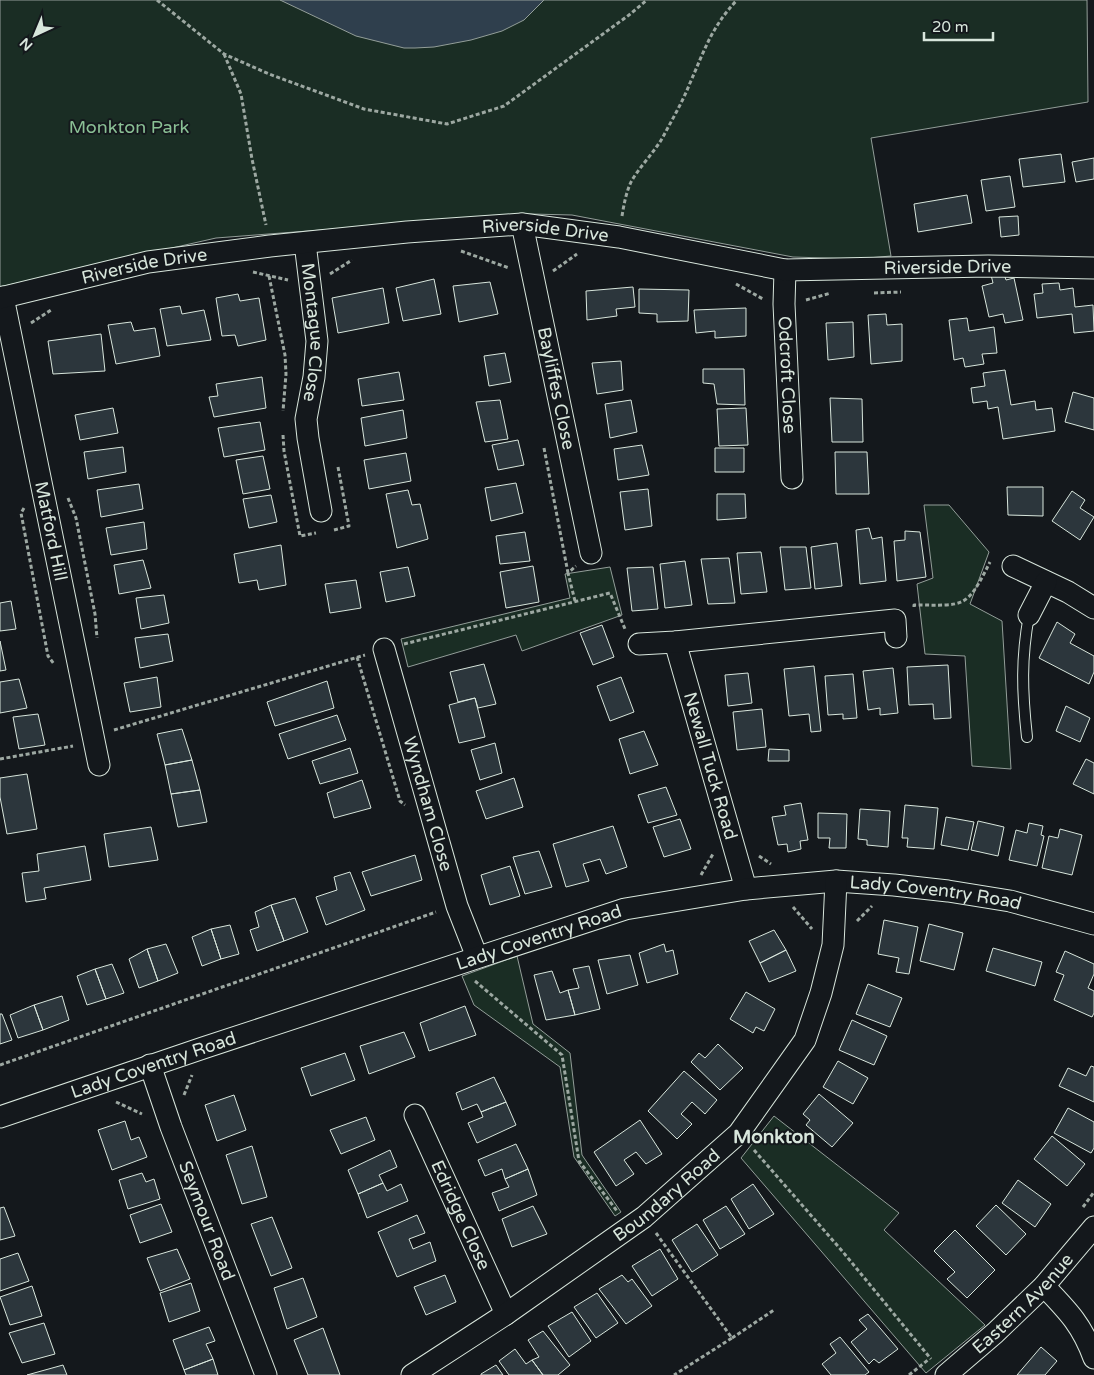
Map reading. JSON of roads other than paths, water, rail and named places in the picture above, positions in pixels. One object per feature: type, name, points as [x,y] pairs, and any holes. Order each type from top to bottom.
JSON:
[{"type":"street","name":"Riverside Drive","points":[[2,297],[148,262],[270,246],[407,232],[522,224],[619,237],[785,270],[988,266],[1094,268]]},
{"type":"street","name":"Bayliffes Close","points":[[522,224],[591,553]]},
{"type":"street","name":"Montague Close","points":[[305,243],[317,340],[314,377],[306,419],[321,511]]},
{"type":"street","name":"Odcroft Close","points":[[785,270],[784,304],[792,478]]},
{"type":"street","name":"Matford Hill","points":[[2,297],[98,765]]},
{"type":"street","points":[[1013,566],[1068,592],[1094,608]]},
{"type":"street","points":[[1029,614],[1046,582]]},
{"type":"street","points":[[639,644],[895,629]]},
{"type":"street","name":"Newall Tuck Road","points":[[676,642],[746,889]]},
{"type":"street","name":"Wyndham Close","points":[[384,649],[457,906],[477,957]]},
{"type":"street","name":"Lady Coventry Road","points":[[0,1117],[626,909],[746,889],[836,881],[948,891],[1010,902],[1094,924]]},
{"type":"street","name":"Boundary Road","points":[[412,1375],[506,1314],[637,1222],[739,1133],[805,1040],[821,993],[833,945],[836,881]]},
{"type":"street","name":"Seymour Road","points":[[150,1066],[171,1127],[266,1375]]},
{"type":"street","name":"Edridge Close","points":[[415,1116],[506,1314]]},
{"type":"street","name":"Eastern Avenue","points":[[940,1370],[994,1333],[1044,1286],[1094,1227]]},
{"type":"street","points":[[1044,1286],[1076,1320],[1087,1338],[1094,1358]]},
{"type":"lane","points":[[1027,736],[1022,695],[1022,664],[1029,614]]},
{"type":"water","points":[[280,0],[544,0],[524,20],[502,31],[471,40],[434,47],[404,48],[356,36]]},
{"type":"district","name":"Monkton","points":[[774,1137]]},
{"type":"park label","name":"Monkton Park","points":[[129,127]]}]
